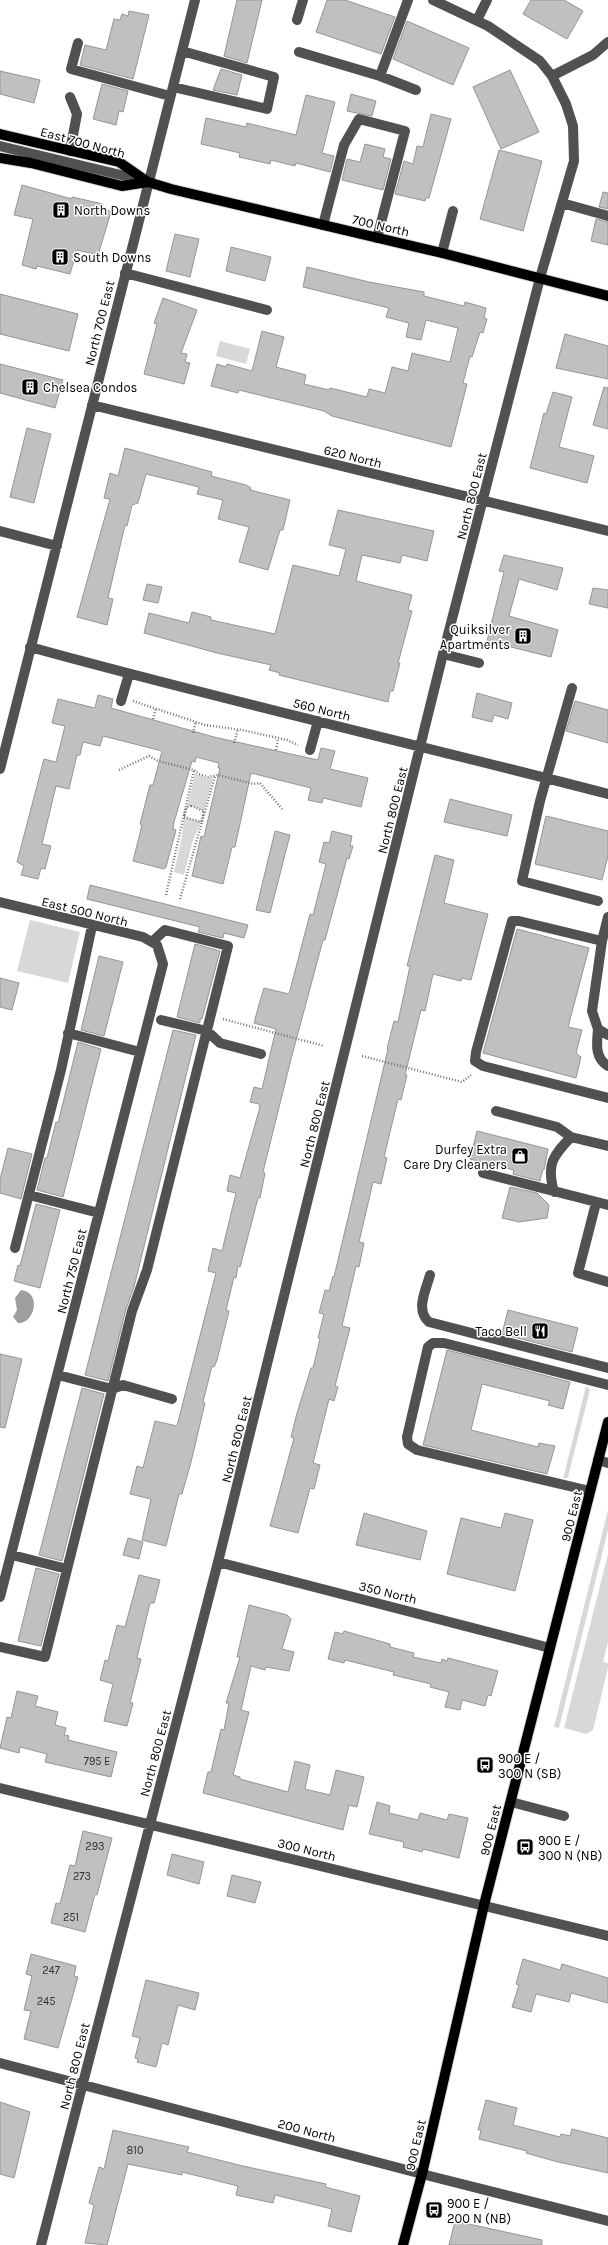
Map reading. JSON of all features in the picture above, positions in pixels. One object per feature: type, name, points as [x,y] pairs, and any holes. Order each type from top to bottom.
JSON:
[{"type":"main road","name":"East 700 North","points":[[0,134],[119,162],[148,182]]},
{"type":"main road","points":[[0,158],[31,163],[122,186],[148,182]]},
{"type":"main road","name":"700 North","points":[[148,182],[442,253],[608,296]]},
{"type":"main road","name":"900 East","points":[[403,2245],[422,2174],[484,1905],[590,1491],[603,1461],[608,1422]]},
{"type":"street","name":"North 700 East","points":[[0,769],[195,0]]},
{"type":"street","points":[[298,20],[303,0]]},
{"type":"street","points":[[380,76],[408,0]]},
{"type":"street","name":"North 800 East","points":[[41,2245],[218,1562],[443,654],[540,278],[574,161],[575,142],[573,126],[566,104],[552,76],[540,61],[477,20],[433,0]]},
{"type":"street","points":[[477,20],[487,0]]},
{"type":"street","points":[[552,76],[593,55],[608,42]]},
{"type":"street","points":[[78,43],[71,69],[172,91],[266,109],[274,77],[182,51]]},
{"type":"street","points":[[299,52],[380,76],[416,90]]},
{"type":"street","points":[[70,97],[77,114],[70,151]]},
{"type":"street","points":[[324,225],[344,146],[359,120],[405,131],[377,238]]},
{"type":"street","points":[[0,146],[148,182]]},
{"type":"street","points":[[562,203],[608,216]]},
{"type":"street","points":[[442,253],[453,211]]},
{"type":"street","points":[[125,273],[267,310]]},
{"type":"street","name":"620 North","points":[[92,405],[608,531]]},
{"type":"street","points":[[0,531],[57,546]]},
{"type":"street","name":"560 North","points":[[30,647],[129,674],[421,745],[608,794]]},
{"type":"street","points":[[443,654],[479,664]]},
{"type":"street","points":[[121,699],[129,674]]},
{"type":"street","points":[[572,688],[547,778],[522,881],[598,901]]},
{"type":"street","points":[[310,749],[318,721]]},
{"type":"street","name":"East 500 North","points":[[0,902],[92,926],[143,937],[153,942],[160,950]]},
{"type":"street","points":[[608,917],[602,941],[592,1011],[598,1029],[596,1049],[600,1058],[608,1066]]},
{"type":"street","points":[[602,941],[519,920],[512,921],[476,1052],[475,1061],[482,1066],[608,1098]]},
{"type":"street","points":[[15,1248],[61,1070],[92,926]]},
{"type":"street","points":[[0,1647],[45,1657],[132,1311],[147,1270],[228,946],[165,930],[153,942]]},
{"type":"street","name":"North 750 East","points":[[0,1597],[163,964],[160,950]]},
{"type":"street","points":[[161,1020],[207,1031],[220,1043],[262,1054]]},
{"type":"street","points":[[598,1029],[608,1035]]},
{"type":"street","points":[[68,1033],[140,1052]]},
{"type":"street","points":[[496,1111],[557,1127],[571,1136],[608,1146]]},
{"type":"street","points":[[554,1192],[549,1175],[554,1155],[571,1136]]},
{"type":"street","points":[[483,1173],[608,1205]]},
{"type":"street","points":[[29,1195],[99,1213]]},
{"type":"street","points":[[596,1203],[578,1273],[608,1282]]},
{"type":"street","points":[[430,1275],[421,1310],[424,1318],[429,1322],[608,1368]]},
{"type":"street","points":[[590,1491],[418,1450],[408,1444],[407,1437],[428,1347],[433,1343],[444,1343],[608,1385]]},
{"type":"street","points":[[58,1375],[112,1388],[123,1385],[172,1399]]},
{"type":"street","points":[[12,1555],[67,1568]]},
{"type":"street","name":"350 North","points":[[218,1562],[550,1648]]},
{"type":"street","name":"300 North","points":[[0,1788],[608,1936]]},
{"type":"street","points":[[511,1802],[564,1816]]},
{"type":"street","name":"200 North","points":[[0,2063],[422,2174],[608,2221]]},
{"type":"path","points":[[121,699],[156,708],[205,725],[238,730],[278,739],[310,749]]},
{"type":"path","points":[[153,719],[156,708]]},
{"type":"path","points":[[193,732],[196,721]]},
{"type":"path","points":[[234,742],[238,730]]},
{"type":"path","points":[[276,750],[278,739]]},
{"type":"path","points":[[119,770],[149,756],[158,761],[194,770],[199,774],[253,784],[260,783],[282,809]]},
{"type":"path","points":[[166,895],[180,838],[184,812],[194,770]]},
{"type":"path","points":[[180,899],[194,842],[204,816],[204,811],[191,806],[186,807],[184,812],[184,818],[197,822],[202,822],[204,816],[215,776]]},
{"type":"path","points":[[211,1016],[324,1046]]},
{"type":"path","points":[[362,1056],[462,1082],[482,1066]]},
{"type":"shaded area","points":[[220,341],[250,349],[246,364],[216,356]]},
{"type":"shaded area","points":[[195,773],[207,778],[213,778],[204,811],[191,806],[187,807]]},
{"type":"shaded area","points":[[184,817],[201,822],[193,840],[184,875],[174,872],[182,837]]},
{"type":"shaded area","points":[[30,920],[80,932],[68,983],[17,971]]},
{"type":"shaded area","points":[[21,1290],[28,1292],[32,1296],[34,1308],[29,1319],[18,1323],[13,1317],[17,1310],[15,1298]]},
{"type":"shaded area","points":[[586,1386],[590,1390],[568,1477],[563,1479]]},
{"type":"shaded area","points":[[608,1510],[608,1530],[559,1728],[554,1727]]},
{"type":"shaded area","points":[[608,1554],[608,1642],[603,1662],[608,1663],[608,1668],[593,1730],[586,1734],[564,1728]]},
{"type":"building","points":[[237,0],[262,0],[247,63],[224,56]]},
{"type":"building","points":[[327,0],[345,0],[395,17],[381,54],[316,32]]},
{"type":"building","points":[[531,0],[564,0],[583,11],[567,39],[523,14]]},
{"type":"building","points":[[129,11],[149,15],[133,79],[80,65],[85,45],[106,50],[114,19],[120,20],[122,14],[128,16]]},
{"type":"building","points":[[407,21],[469,48],[453,85],[393,59]]},
{"type":"building","points":[[221,69],[242,75],[237,95],[213,90]]},
{"type":"building","points":[[510,70],[539,132],[501,149],[473,87]]},
{"type":"building","points":[[0,71],[40,80],[34,103],[0,94]]},
{"type":"building","points":[[102,84],[128,91],[123,112],[119,111],[116,125],[93,119]]},
{"type":"building","points":[[351,94],[376,101],[372,116],[347,111]]},
{"type":"building","points":[[306,95],[335,102],[322,153],[334,156],[330,172],[296,163],[295,166],[271,160],[270,164],[239,157],[240,153],[201,144],[206,118],[246,127],[247,123],[296,135]]},
{"type":"building","points":[[431,114],[451,119],[429,198],[426,198],[425,201],[395,194],[404,161],[413,164],[417,146],[423,147]]},
{"type":"building","points":[[365,144],[385,149],[383,157],[391,159],[383,190],[342,180],[347,159],[360,162]]},
{"type":"building","points":[[499,150],[542,161],[523,231],[480,219]]},
{"type":"building","points":[[22,185],[72,199],[72,197],[103,204],[102,207],[111,212],[98,255],[77,250],[70,274],[37,266],[36,269],[22,265],[33,219],[14,215]]},
{"type":"building","points":[[603,192],[608,193],[608,209],[599,207]]},
{"type":"building","points":[[596,219],[608,222],[608,245],[591,241]]},
{"type":"building","points":[[175,234],[199,239],[190,277],[166,271]]},
{"type":"building","points":[[231,247],[271,257],[265,281],[226,271]]},
{"type":"building","points":[[307,267],[369,282],[424,292],[424,296],[464,306],[465,302],[486,308],[484,318],[487,319],[483,333],[480,332],[472,357],[470,356],[463,383],[467,384],[451,447],[332,416],[324,411],[239,390],[238,393],[211,386],[217,364],[226,367],[227,364],[252,371],[262,331],[284,337],[276,367],[306,375],[304,384],[329,390],[330,388],[367,397],[369,389],[385,393],[392,367],[408,371],[412,353],[450,362],[458,328],[426,320],[421,340],[406,337],[409,323],[386,317],[389,308],[303,287]]},
{"type":"building","points":[[0,294],[78,314],[69,351],[0,334]]},
{"type":"building","points":[[163,298],[197,310],[181,353],[187,354],[185,362],[190,363],[184,384],[144,374],[157,324],[154,323]]},
{"type":"building","points":[[565,334],[608,346],[608,379],[556,368]]},
{"type":"building","name":"Chelsea Condos","points":[[0,364],[63,380],[55,408],[0,393]]},
{"type":"building","points":[[604,387],[608,388],[608,429],[593,425]]},
{"type":"building","points":[[553,392],[572,397],[559,447],[594,456],[587,483],[530,468],[544,413],[546,414]]},
{"type":"building","name":"Chelsea Condos","points":[[27,428],[51,434],[34,503],[10,497]]},
{"type":"building","points":[[125,448],[212,472],[211,476],[246,485],[251,488],[250,490],[290,500],[283,530],[280,530],[268,570],[239,562],[249,527],[218,519],[223,500],[197,494],[199,487],[146,474],[138,503],[132,505],[127,526],[125,525],[108,598],[113,599],[107,625],[77,617],[110,499],[104,498],[110,473],[118,476]]},
{"type":"building","points":[[338,510],[434,531],[427,561],[402,555],[400,563],[362,555],[356,581],[412,595],[408,610],[412,611],[398,663],[400,663],[393,691],[390,691],[388,702],[279,675],[280,673],[269,670],[271,665],[217,653],[144,633],[149,613],[189,623],[192,612],[211,617],[211,620],[275,634],[293,565],[339,576],[346,549],[329,545]]},
{"type":"building","points":[[504,555],[563,568],[557,590],[519,579],[509,616],[558,630],[551,657],[487,641],[504,572],[499,571]]},
{"type":"building","points":[[147,584],[162,587],[158,603],[143,600]]},
{"type":"building","points":[[593,588],[608,590],[608,608],[589,604]]},
{"type":"building","points":[[477,693],[512,703],[508,719],[494,715],[492,722],[472,717]]},
{"type":"building","points":[[98,695],[113,699],[111,708],[214,737],[318,760],[321,748],[335,751],[330,769],[368,778],[361,807],[323,798],[322,803],[308,800],[311,788],[251,773],[235,847],[232,847],[223,884],[192,876],[201,836],[204,837],[220,768],[218,768],[219,763],[196,757],[195,762],[192,761],[174,822],[173,829],[176,830],[166,867],[164,869],[133,861],[142,825],[140,824],[150,785],[153,785],[162,751],[103,736],[100,746],[83,742],[80,755],[77,755],[69,789],[56,786],[42,844],[51,846],[45,869],[41,868],[38,879],[21,875],[24,866],[17,862],[44,759],[56,762],[65,726],[52,723],[58,699],[95,708]]},
{"type":"building","points":[[575,701],[608,710],[608,743],[566,731]]},
{"type":"building","points":[[450,799],[512,815],[507,836],[444,822]]},
{"type":"building","points":[[546,816],[608,831],[608,856],[602,880],[535,864]]},
{"type":"building","points":[[275,831],[290,835],[270,913],[256,910]]},
{"type":"building","points":[[332,831],[352,836],[350,846],[353,846],[349,859],[347,858],[325,940],[323,940],[291,1059],[263,1172],[265,1173],[260,1198],[258,1198],[240,1267],[238,1266],[236,1278],[234,1277],[226,1310],[229,1311],[217,1360],[214,1367],[212,1366],[191,1462],[182,1494],[179,1494],[166,1546],[142,1540],[151,1499],[130,1494],[137,1466],[143,1468],[155,1421],[177,1426],[216,1273],[208,1271],[213,1248],[222,1251],[236,1193],[227,1191],[230,1175],[240,1178],[260,1107],[259,1104],[250,1102],[254,1087],[262,1089],[276,1029],[254,1023],[258,1008],[264,988],[289,994],[310,914],[313,915],[326,864],[319,862],[324,842],[329,843]]},
{"type":"building","points":[[435,855],[454,860],[444,903],[488,914],[471,980],[462,978],[461,981],[433,974],[425,1011],[421,1010],[405,1075],[407,1075],[401,1100],[398,1099],[384,1157],[387,1158],[381,1184],[373,1182],[359,1242],[364,1243],[359,1267],[356,1266],[342,1326],[350,1328],[335,1386],[338,1387],[334,1401],[329,1399],[313,1463],[320,1465],[314,1489],[310,1488],[298,1533],[270,1526],[294,1438],[291,1437],[297,1413],[311,1368],[313,1368],[324,1314],[319,1313],[325,1290],[329,1291],[333,1276],[334,1277],[394,1021],[398,1022],[410,966],[407,966]]},
{"type":"building","points":[[90,885],[248,925],[244,938],[224,933],[223,938],[198,932],[200,927],[87,899]]},
{"type":"building","points":[[517,929],[589,948],[568,1027],[582,1030],[576,1053],[581,1057],[576,1078],[483,1053]]},
{"type":"building","points":[[195,944],[220,951],[200,1023],[177,1017]]},
{"type":"building","points":[[99,956],[123,962],[104,1036],[81,1030]]},
{"type":"building","points":[[0,978],[19,983],[12,1010],[0,1007]]},
{"type":"building","points":[[173,1030],[196,1035],[134,1287],[126,1309],[108,1381],[85,1375]]},
{"type":"building","points":[[78,1042],[101,1049],[63,1197],[37,1190],[56,1122],[58,1123]]},
{"type":"building","points":[[477,1131],[548,1149],[544,1170],[543,1169],[540,1181],[513,1174],[514,1170],[470,1159]]},
{"type":"building","points":[[8,1148],[32,1154],[21,1199],[0,1193],[0,1179]]},
{"type":"building","points":[[510,1187],[537,1193],[549,1205],[547,1218],[519,1222],[502,1218]]},
{"type":"building","points":[[36,1204],[60,1210],[40,1288],[14,1281],[18,1265],[20,1266]]},
{"type":"building","name":"Taco Bell","points":[[508,1310],[578,1328],[572,1352],[502,1334]]},
{"type":"building","points":[[447,1350],[570,1382],[563,1409],[548,1405],[550,1401],[482,1384],[471,1430],[538,1447],[539,1443],[555,1446],[547,1474],[423,1445]]},
{"type":"building","points":[[0,1354],[22,1359],[5,1428],[0,1427]]},
{"type":"building","points":[[82,1388],[104,1394],[62,1561],[39,1555]]},
{"type":"building","points":[[364,1513],[427,1531],[420,1560],[356,1545]]},
{"type":"building","points":[[505,1513],[533,1520],[515,1591],[447,1574],[461,1518],[501,1528]]},
{"type":"building","points":[[128,1538],[143,1542],[139,1559],[123,1555]]},
{"type":"building","points":[[36,1568],[59,1574],[41,1646],[18,1641]]},
{"type":"building","points":[[139,1575],[160,1580],[154,1603],[150,1603],[137,1658],[141,1659],[130,1703],[133,1703],[127,1726],[104,1721],[113,1684],[100,1680],[105,1660],[108,1661],[117,1625],[125,1627]]},
{"type":"building","points":[[249,1605],[287,1615],[291,1619],[282,1649],[294,1652],[289,1671],[266,1667],[265,1670],[251,1666],[241,1710],[249,1712],[233,1775],[240,1777],[240,1779],[288,1792],[295,1761],[310,1765],[305,1789],[330,1795],[336,1770],[364,1777],[357,1807],[349,1805],[343,1830],[203,1793],[208,1772],[211,1772],[221,1729],[224,1730],[229,1703],[226,1703],[240,1657],[237,1657]]},
{"type":"building","points":[[344,1631],[390,1644],[390,1647],[414,1653],[413,1657],[441,1663],[442,1659],[447,1661],[448,1658],[498,1671],[491,1696],[488,1695],[485,1706],[462,1700],[460,1710],[445,1707],[449,1692],[430,1687],[431,1684],[393,1675],[394,1672],[345,1660],[344,1663],[328,1659],[335,1632],[343,1634]]},
{"type":"building","points":[[17,1691],[38,1696],[35,1706],[58,1712],[55,1725],[66,1728],[64,1735],[69,1736],[68,1740],[117,1752],[111,1777],[45,1762],[47,1754],[20,1747],[19,1753],[0,1748],[7,1717],[11,1718]]},
{"type":"building","points":[[377,1802],[390,1806],[389,1813],[418,1820],[420,1813],[447,1820],[449,1814],[468,1818],[459,1858],[423,1849],[422,1852],[403,1847],[404,1842],[369,1834]]},
{"type":"building","points":[[83,1831],[112,1838],[97,1895],[95,1894],[85,1932],[51,1923],[56,1903],[60,1904],[70,1865],[75,1866]]},
{"type":"building","points":[[172,1854],[204,1862],[199,1884],[167,1875]]},
{"type":"building","points":[[232,1875],[261,1882],[255,1903],[227,1896]]},
{"type":"building","points":[[31,1954],[76,1966],[74,1976],[78,1977],[58,2048],[24,2039],[31,2011],[24,2010],[32,1976],[26,1974]]},
{"type":"building","points":[[523,1959],[560,1970],[562,1964],[608,1978],[608,2003],[571,1993],[569,2002],[536,1994],[531,2012],[512,2007],[519,1985],[516,1984]]},
{"type":"building","points":[[146,1980],[199,1993],[195,2010],[178,2005],[168,2045],[162,2043],[156,2067],[137,2062],[138,2059],[135,2058],[140,2038],[132,2036]]},
{"type":"building","points":[[486,2100],[517,2108],[513,2125],[560,2137],[561,2134],[570,2136],[572,2129],[608,2138],[608,2173],[554,2161],[526,2153],[527,2151],[479,2139],[481,2130],[478,2130]]},
{"type":"building","points":[[0,2102],[30,2112],[14,2178],[0,2174]]},
{"type":"building","points":[[113,2130],[189,2147],[187,2152],[326,2184],[325,2187],[360,2196],[351,2232],[328,2226],[332,2209],[275,2195],[273,2203],[236,2195],[238,2186],[182,2172],[182,2175],[128,2164],[107,2245],[85,2243],[94,2205],[89,2203],[99,2167],[104,2169]]},
{"type":"building","points":[[455,2221],[542,2240],[542,2245],[449,2245]]},
{"type":"place","name":"North Downs","points":[[61,210]]},
{"type":"place","name":"South Downs","points":[[60,257]]},
{"type":"place","name":"Chelsea Condos","points":[[30,387]]},
{"type":"place","name":"Quiksilver Apartments","points":[[523,636]]},
{"type":"place","name":"Durfey Extra Care Dry Cleaners","points":[[520,1156]]},
{"type":"place","name":"Taco Bell","points":[[540,1331]]},
{"type":"place","name":"900 E / 300 N (SB)","points":[[485,1765]]},
{"type":"place","name":"900 E / 300 N (NB)","points":[[525,1847]]},
{"type":"place","name":"900 E / 200 N (NB)","points":[[434,2210]]}]
